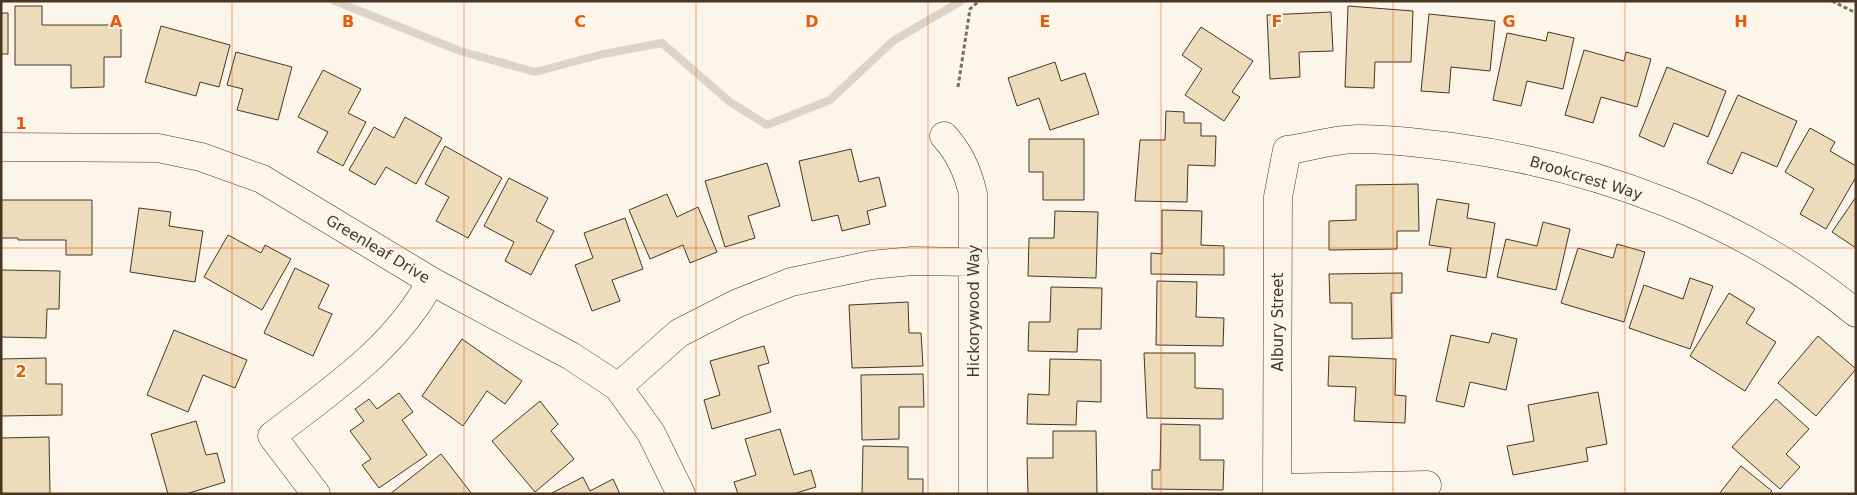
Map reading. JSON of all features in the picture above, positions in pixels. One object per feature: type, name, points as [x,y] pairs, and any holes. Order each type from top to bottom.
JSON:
[{"type":"street","name":"Hickorywood Way","points":[[944,136],[960,157],[968,175],[973,194],[973,494]]},
{"type":"street","name":"Brookcrest Way","points":[[1288,150],[1357,139],[1416,142],[1503,154],[1560,167],[1616,184],[1698,217],[1750,244],[1792,269],[1856,313]]},
{"type":"street","name":"Greenleaf Drive","points":[[1,148],[158,148],[201,156],[262,179],[431,281],[571,356],[618,387],[651,433],[681,494]]},
{"type":"street","name":"Albury Street","points":[[1277,491],[1278,197],[1288,150]]},
{"type":"street","points":[[618,387],[679,333],[738,303],[791,282],[871,264],[912,261],[974,262]]},
{"type":"street","points":[[316,494],[272,436],[364,365],[395,334],[421,299],[431,281]]},
{"type":"street","points":[[1277,491],[1427,485]]},
{"type":"path","points":[[958,87],[970,9],[979,1]]},
{"type":"path","points":[[1832,1],[1856,13]]},
{"type":"building","points":[[15,6],[42,6],[42,25],[121,25],[121,57],[104,57],[104,87],[71,88],[71,65],[15,65]]},
{"type":"building","points":[[1348,6],[1413,11],[1411,62],[1375,62],[1374,88],[1345,87]]},
{"type":"building","points":[[1331,12],[1333,51],[1299,52],[1300,77],[1270,79],[1267,15]]},
{"type":"building","points":[[1,13],[8,13],[8,54],[1,54]]},
{"type":"building","points":[[1429,14],[1495,21],[1490,71],[1451,67],[1449,93],[1421,91]]},
{"type":"building","points":[[161,26],[230,45],[219,87],[200,82],[196,96],[145,82]]},
{"type":"building","points":[[1201,27],[1253,61],[1232,92],[1240,97],[1224,121],[1185,95],[1202,69],[1182,55]]},
{"type":"building","points":[[1548,32],[1574,38],[1563,89],[1527,81],[1521,106],[1493,100],[1507,33],[1546,41]]},
{"type":"building","points":[[1584,50],[1624,61],[1626,52],[1651,59],[1637,107],[1601,97],[1593,123],[1565,115]]},
{"type":"building","points":[[236,52],[292,67],[278,120],[237,110],[243,89],[227,85]]},
{"type":"building","points":[[1055,62],[1061,81],[1085,73],[1099,114],[1050,130],[1039,98],[1017,106],[1008,78]]},
{"type":"building","points":[[1667,67],[1726,91],[1708,137],[1674,123],[1664,147],[1639,136]]},
{"type":"building","points":[[323,70],[361,89],[348,113],[366,122],[343,166],[317,152],[328,132],[298,117]]},
{"type":"building","points":[[1738,95],[1797,121],[1777,167],[1742,152],[1732,174],[1707,163]]},
{"type":"building","points":[[1166,111],[1184,112],[1184,123],[1201,123],[1201,136],[1216,136],[1215,166],[1188,165],[1187,202],[1135,201],[1140,140],[1165,140]]},
{"type":"building","points":[[405,117],[442,138],[416,184],[386,167],[375,185],[349,170],[374,127],[394,138]]},
{"type":"building","points":[[1810,128],[1835,142],[1830,151],[1856,166],[1856,177],[1826,229],[1800,214],[1814,189],[1785,172]]},
{"type":"building","points":[[1029,139],[1084,139],[1084,200],[1043,200],[1043,172],[1029,172]]},
{"type":"building","points":[[445,146],[502,178],[468,238],[436,221],[449,197],[425,184]]},
{"type":"building","points":[[851,149],[859,182],[879,177],[886,206],[867,211],[870,224],[842,231],[838,215],[812,221],[799,161]]},
{"type":"building","points":[[767,163],[780,206],[748,216],[755,238],[725,247],[705,181]]},
{"type":"building","points":[[509,178],[548,198],[536,221],[554,231],[531,275],[505,261],[514,242],[484,226]]},
{"type":"building","points":[[1418,184],[1419,231],[1397,231],[1397,249],[1329,250],[1329,221],[1356,220],[1356,185]]},
{"type":"building","points":[[667,194],[677,217],[698,207],[717,252],[690,263],[683,245],[650,259],[629,210]]},
{"type":"building","points":[[1856,197],[1856,248],[1832,232]]},
{"type":"building","points":[[1437,199],[1469,204],[1467,218],[1495,223],[1486,278],[1447,271],[1451,248],[1429,245]]},
{"type":"building","points":[[1,200],[92,200],[92,255],[66,255],[66,240],[1,238]]},
{"type":"building","points":[[139,208],[171,212],[169,226],[203,231],[195,282],[130,272]]},
{"type":"building","points":[[1162,210],[1202,211],[1201,245],[1224,246],[1224,275],[1151,274],[1151,253],[1162,254]]},
{"type":"building","points":[[1055,211],[1098,212],[1096,278],[1028,276],[1029,238],[1054,238]]},
{"type":"building","points":[[625,218],[643,269],[612,280],[620,301],[592,311],[575,265],[593,258],[584,233]]},
{"type":"building","points":[[1543,222],[1570,229],[1556,290],[1497,277],[1506,239],[1537,246]]},
{"type":"building","points":[[228,235],[261,253],[265,245],[291,259],[262,310],[204,277]]},
{"type":"building","points":[[1617,244],[1645,252],[1624,322],[1561,303],[1578,248],[1613,258]]},
{"type":"building","points":[[295,268],[329,285],[318,308],[332,314],[313,356],[264,333]]},
{"type":"building","points":[[1,270],[60,271],[59,309],[47,309],[46,338],[1,337]]},
{"type":"building","points":[[1402,273],[1402,293],[1391,293],[1392,338],[1352,339],[1352,303],[1330,303],[1329,274]]},
{"type":"building","points":[[1690,278],[1713,286],[1690,349],[1629,328],[1644,285],[1683,299]]},
{"type":"building","points":[[1157,281],[1197,282],[1196,317],[1224,318],[1223,346],[1156,345]]},
{"type":"building","points":[[1051,287],[1102,288],[1101,329],[1078,329],[1077,352],[1028,351],[1029,322],[1050,322]]},
{"type":"building","points":[[1729,293],[1755,309],[1746,323],[1776,342],[1745,391],[1690,356]]},
{"type":"building","points":[[908,302],[909,333],[921,333],[923,366],[852,368],[849,305]]},
{"type":"building","points":[[174,330],[247,360],[235,388],[203,375],[188,412],[147,395]]},
{"type":"building","points":[[1492,333],[1517,339],[1506,390],[1470,382],[1464,407],[1436,401],[1451,335],[1489,343]]},
{"type":"building","points":[[1818,336],[1856,369],[1816,416],[1778,383]]},
{"type":"building","points":[[462,339],[522,381],[505,404],[487,391],[463,426],[422,396]]},
{"type":"building","points":[[764,346],[769,363],[758,366],[771,412],[712,429],[704,400],[720,395],[710,361]]},
{"type":"building","points":[[1144,353],[1195,353],[1195,388],[1223,389],[1223,419],[1147,418]]},
{"type":"building","points":[[1329,356],[1396,359],[1395,395],[1406,396],[1405,423],[1354,421],[1356,387],[1328,386]]},
{"type":"building","points":[[46,358],[46,384],[62,384],[62,415],[1,416],[1,359]]},
{"type":"building","points":[[1050,359],[1101,360],[1101,402],[1077,401],[1076,425],[1027,424],[1028,394],[1049,395]]},
{"type":"building","points":[[923,374],[924,407],[899,407],[899,439],[862,440],[861,375]]},
{"type":"building","points":[[1598,392],[1607,444],[1586,448],[1588,461],[1513,475],[1507,446],[1534,441],[1528,405]]},
{"type":"building","points":[[399,393],[413,412],[402,420],[427,455],[379,488],[362,465],[371,459],[350,431],[364,421],[355,409],[369,399],[377,409]]},
{"type":"building","points":[[1776,399],[1809,429],[1786,454],[1800,467],[1780,489],[1732,447]]},
{"type":"building","points":[[540,401],[558,424],[551,431],[574,459],[535,492],[492,441]]},
{"type":"building","points":[[196,421],[206,455],[217,453],[225,482],[186,494],[168,494],[151,434]]},
{"type":"building","points":[[1161,424],[1200,425],[1200,460],[1224,460],[1223,490],[1152,489],[1152,470],[1160,470]]},
{"type":"building","points":[[780,429],[794,475],[811,470],[816,487],[793,494],[738,494],[734,482],[756,475],[745,439]]},
{"type":"building","points":[[1053,431],[1096,431],[1097,494],[1028,494],[1027,458],[1053,458]]},
{"type":"building","points":[[49,437],[50,494],[1,494],[1,438]]},
{"type":"building","points":[[863,446],[908,447],[908,479],[923,479],[923,494],[862,494]]},
{"type":"building","points":[[441,454],[472,494],[390,494]]},
{"type":"building","points":[[1741,466],[1772,491],[1769,494],[1719,494]]},
{"type":"building","points":[[583,477],[590,491],[613,479],[620,494],[550,494]]},
{"type":"waterway","points":[[335,1],[460,51],[535,72],[603,54],[662,43],[730,102],[767,125],[830,100],[893,41],[961,1]]}]
